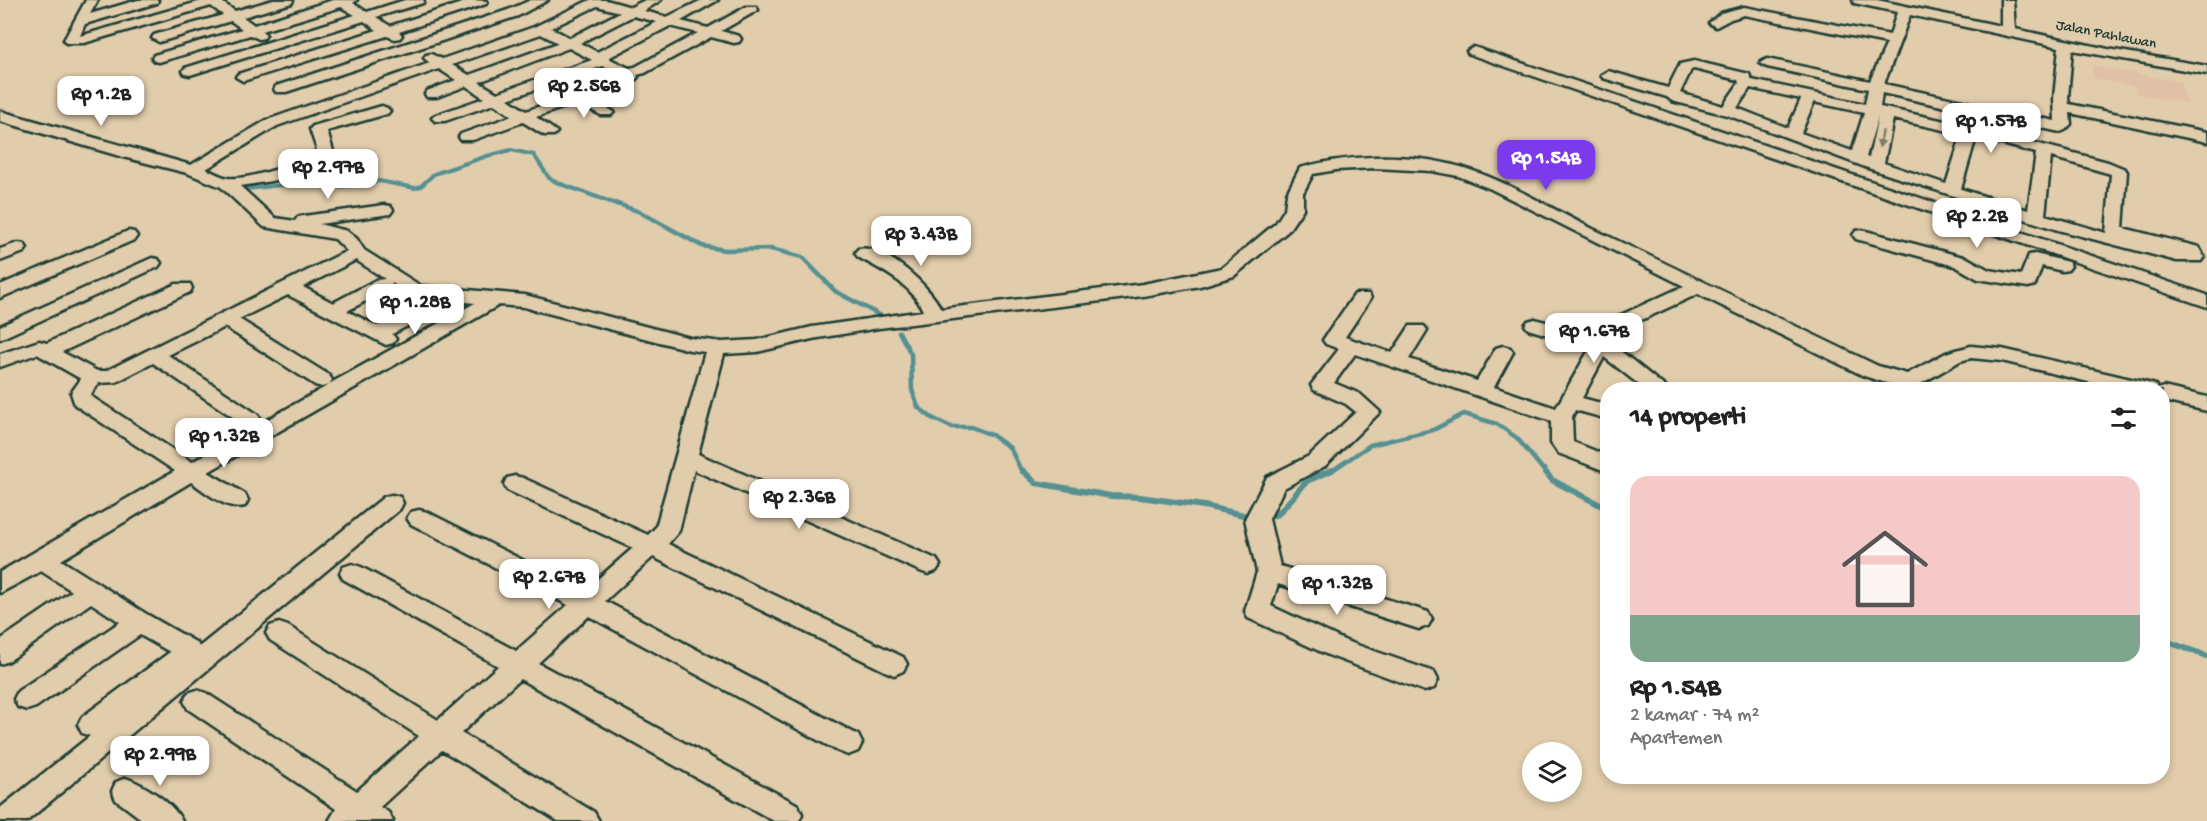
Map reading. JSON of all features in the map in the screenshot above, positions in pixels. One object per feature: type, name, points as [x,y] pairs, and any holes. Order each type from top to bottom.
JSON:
[{"type":"street","points":[[92,0],[71,40],[79,40],[215,0],[343,97]]},
{"type":"street","points":[[79,21],[152,0]]},
{"type":"street","points":[[159,38],[287,0]]},
{"type":"street","points":[[190,71],[418,0]]},
{"type":"street","points":[[281,89],[513,13],[542,0]]},
{"type":"street","points":[[432,94],[570,42],[655,0]]},
{"type":"street","points":[[440,118],[601,59],[712,0]]},
{"type":"street","name":"Jalan Pahlawan","points":[[1858,0],[2066,44],[2207,70]]},
{"type":"street","points":[[2007,0],[2008,32]]},
{"type":"street","points":[[159,58],[345,1],[364,16],[549,132]]},
{"type":"street","points":[[243,77],[484,1],[570,42],[631,77],[467,137]]},
{"type":"street","points":[[193,170],[272,123],[541,28],[598,1],[734,39]]},
{"type":"street","points":[[1876,164],[1879,112],[1876,85],[1905,9]]},
{"type":"street","points":[[627,73],[640,70],[751,10]]},
{"type":"street","points":[[1716,24],[1726,16],[1744,11],[1895,40]]},
{"type":"street","points":[[1767,63],[2061,127],[2063,124],[2061,98],[2066,44]]},
{"type":"street","points":[[1474,51],[2207,301]]},
{"type":"street","points":[[1672,94],[1688,65],[1744,77],[1746,83]]},
{"type":"street","points":[[1608,75],[1672,94],[1677,99],[1716,110],[1728,110],[1792,135],[2036,218],[2114,236],[2119,172],[2102,165],[1970,132],[1746,83]]},
{"type":"street","points":[[1728,110],[1746,83]]},
{"type":"street","points":[[578,97],[606,112]]},
{"type":"street","points":[[1792,135],[1809,97]]},
{"type":"street","points":[[2063,107],[2207,137]]},
{"type":"street","points":[[226,183],[290,170],[310,162],[325,151],[318,129],[382,111]]},
{"type":"street","points":[[1858,158],[1879,112]]},
{"type":"street","points":[[0,116],[129,154],[193,170],[226,183],[270,223],[317,229],[341,235],[351,243],[357,254],[415,290],[435,294],[498,297],[525,301],[690,344],[716,348],[757,346],[812,333],[879,322],[1143,290],[1200,280],[1228,272],[1282,227],[1294,209],[1295,193],[1306,171],[1337,164],[1428,166],[1447,168],[1487,181],[1870,371],[1893,379],[1910,381],[1953,357],[1971,352],[2002,355],[2115,382]]},
{"type":"street","points":[[1952,191],[1970,132]]},
{"type":"street","points":[[2036,218],[2044,150]]},
{"type":"street","points":[[277,225],[384,210]]},
{"type":"street","points":[[1863,235],[1961,262],[1984,275],[2024,282],[2028,281],[2035,260],[2065,267],[2081,259]]},
{"type":"street","points":[[0,292],[128,236]]},
{"type":"street","points":[[0,256],[18,248]]},
{"type":"street","points":[[864,253],[886,265],[920,289],[931,302],[935,317]]},
{"type":"street","points":[[0,361],[39,347],[93,377],[109,377],[357,254]]},
{"type":"street","points":[[0,333],[152,263]]},
{"type":"street","points":[[333,311],[383,284]]},
{"type":"street","points":[[1600,461],[1566,448],[1562,443],[1566,410],[1601,345],[1617,324],[1700,286]]},
{"type":"street","points":[[47,351],[183,288]]},
{"type":"street","points":[[290,288],[381,336],[437,303]]},
{"type":"street","points":[[0,584],[187,469],[498,297]]},
{"type":"street","points":[[1362,298],[1333,340],[1482,390],[1566,410],[1600,412]]},
{"type":"street","points":[[227,320],[322,380]]},
{"type":"street","points":[[1535,325],[1601,345],[1649,382]]},
{"type":"street","points":[[1396,362],[1417,330]]},
{"type":"street","points":[[1352,346],[1321,385],[1353,399],[1370,412],[1317,461],[1275,483],[1257,519],[1269,572],[1257,611],[1337,648],[1425,680]]},
{"type":"street","points":[[197,701],[360,816],[440,735],[589,604],[667,531],[716,348]]},
{"type":"street","points":[[1482,390],[1503,352]]},
{"type":"street","points":[[154,355],[250,419]]},
{"type":"street","points":[[93,377],[81,393],[82,400],[237,500]]},
{"type":"street","points":[[2170,395],[2207,404]]},
{"type":"street","points":[[687,458],[928,565]]},
{"type":"street","points":[[515,484],[651,546],[894,664]]},
{"type":"street","points":[[6,821],[194,657],[392,503]]},
{"type":"street","points":[[419,518],[589,604],[848,743]]},
{"type":"street","points":[[41,559],[139,622],[188,650],[194,657]]},
{"type":"street","points":[[1269,572],[1419,619]]},
{"type":"street","points":[[352,573],[788,814]]},
{"type":"street","points":[[0,654],[91,590]]},
{"type":"street","points":[[27,699],[139,622]]},
{"type":"street","points":[[279,633],[440,735],[584,821]]},
{"type":"street","points":[[92,725],[194,657]]},
{"type":"street","points":[[126,791],[167,821]]},
{"type":"shaded area","points":[[2092,66],[2180,82],[2187,103],[2137,94],[2134,86],[2094,78]]},
{"type":"waterway","points":[[238,190],[299,183],[340,187],[379,181],[415,188],[421,186],[434,174],[511,150],[534,155],[549,178],[558,183],[619,205]]},
{"type":"waterway","points":[[615,203],[640,212],[702,246],[725,250],[771,249],[802,257],[835,291],[885,318]]},
{"type":"waterway","points":[[899,332],[911,354],[912,390],[918,407],[932,418],[951,427],[971,427],[992,435],[1010,448],[1022,472]]},
{"type":"waterway","points":[[1330,472],[1370,445],[1433,430],[1464,414],[1497,424],[1517,438],[1545,472]]},
{"type":"waterway","points":[[1022,470],[1036,483],[1111,496],[1140,497],[1204,506],[1252,517]]},
{"type":"waterway","points":[[1264,518],[1278,514],[1307,481],[1332,470]]},
{"type":"waterway","points":[[1544,470],[1552,480],[1600,505]]},
{"type":"waterway","points":[[2170,643],[2207,656]]}]
